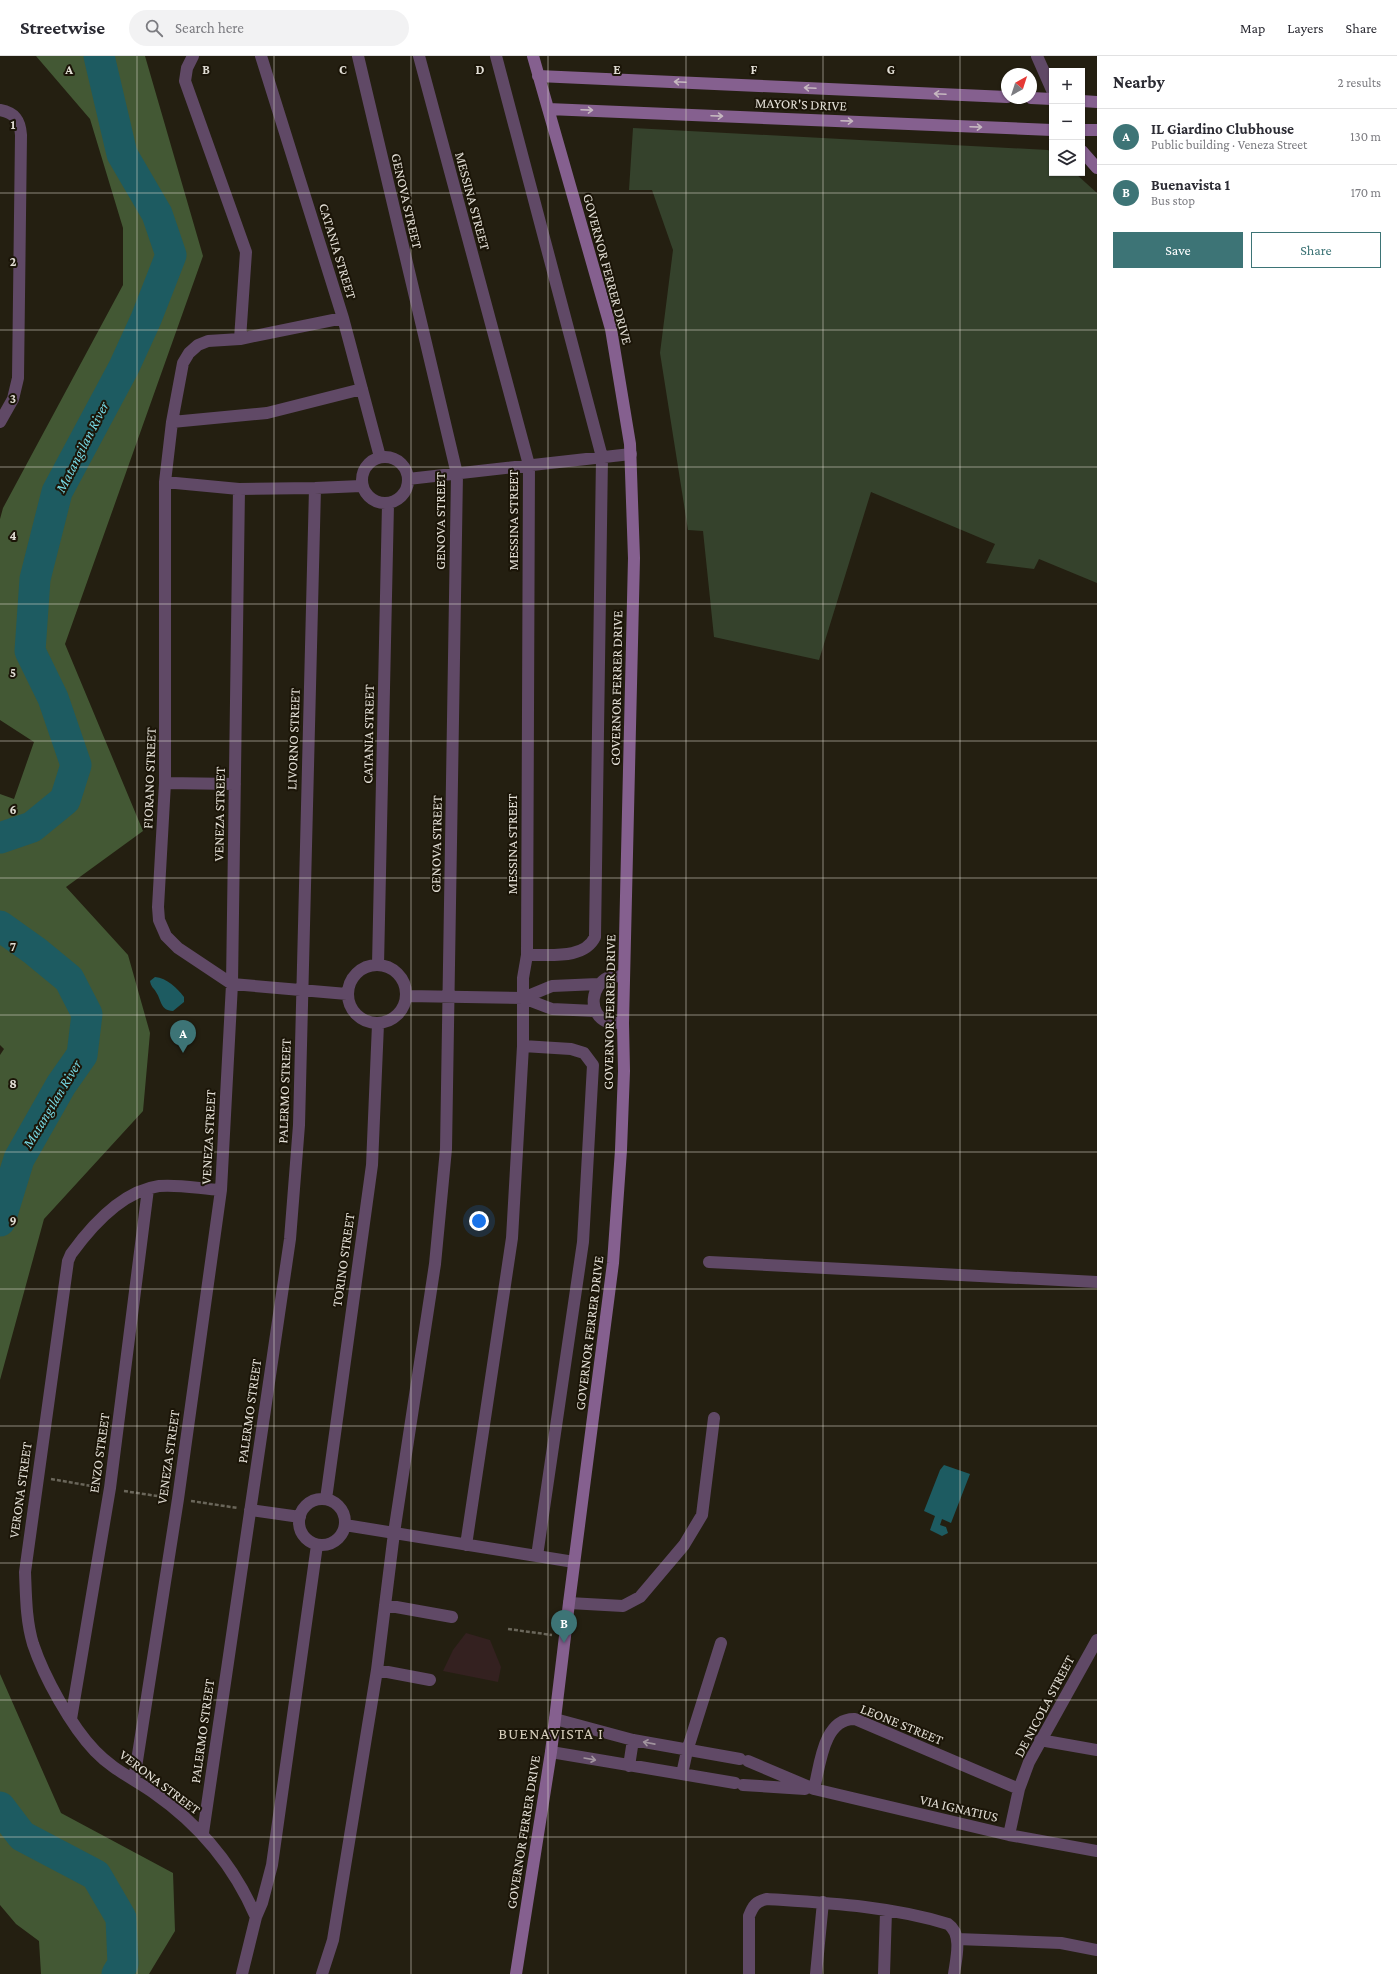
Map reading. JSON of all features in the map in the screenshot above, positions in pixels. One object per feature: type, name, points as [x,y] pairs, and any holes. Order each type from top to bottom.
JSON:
[{"type":"main road","name":"GOVERNOR FERRER DRIVE","points":[[516,1974],[551,1752],[613,1263],[621,1150],[634,558],[631,454],[611,329],[533,56]]},
{"type":"main road","name":"MAYOR'S DRIVE","points":[[538,76],[1001,97]]},
{"type":"main road","points":[[1037,98],[1049,99]]},
{"type":"main road","points":[[1085,101],[1097,102]]},
{"type":"main road","name":"MAYOR'S DRIVE","points":[[548,109],[1049,130]]},
{"type":"main road","points":[[1085,130],[1097,130]]},
{"type":"main road","points":[[1085,154],[1097,168]]},
{"type":"street","points":[[193,56],[187,68],[185,81],[246,252],[240,339]]},
{"type":"street","name":"CATANIA STREET","points":[[261,56],[343,318],[380,457]]},
{"type":"street","name":"GENOVA STREET","points":[[322,1974],[333,1940],[377,1670],[394,1533],[435,1264],[446,1149],[457,474],[358,56]]},
{"type":"street","name":"MESSINA STREET","points":[[419,56],[529,465],[527,955],[523,998],[523,1046],[512,1238],[466,1545]]},
{"type":"street","points":[[496,56],[602,457],[595,937],[592,943],[578,952],[527,955]]},
{"type":"street","points":[[1037,56],[1049,83]]},
{"type":"street","points":[[0,110],[8,111],[15,116],[20,125],[18,378],[13,399],[0,422]]},
{"type":"street","name":"FIORANO STREET","points":[[343,318],[240,339],[208,340],[198,345],[189,353],[183,363],[172,422],[165,482],[165,783],[159,920],[166,936],[178,948],[232,984],[347,994]]},
{"type":"street","points":[[172,422],[267,413],[362,389]]},
{"type":"street","points":[[408,479],[631,454]]},
{"type":"street","points":[[380,457],[388,457],[402,465],[408,479],[405,492],[395,502],[388,504],[380,504],[371,500],[365,494],[361,486],[361,477],[364,470],[368,464],[380,457]]},
{"type":"street","points":[[165,482],[240,489],[361,486]]},
{"type":"street","name":"LIVORNO STREET","points":[[302,990],[315,488]]},
{"type":"street","name":"VENEZA STREET","points":[[134,1780],[178,1499],[221,1190],[232,984],[240,489]]},
{"type":"street","name":"CATANIA STREET","points":[[378,965],[388,504]]},
{"type":"street","points":[[165,783],[235,784]]},
{"type":"street","points":[[378,965],[390,968],[399,975],[405,985],[407,996],[404,1007],[397,1016],[388,1022],[378,1024],[366,1022],[356,1015],[350,1006],[347,994],[350,982],[356,973],[366,966],[378,965]]},
{"type":"street","points":[[523,998],[552,986],[598,984],[610,976],[624,977]]},
{"type":"street","points":[[598,984],[593,997],[595,1011],[607,1022],[623,1023]]},
{"type":"street","name":"PALERMO STREET","points":[[202,1833],[290,1239],[299,1125],[302,990]]},
{"type":"street","points":[[407,996],[523,998],[552,1009],[595,1011]]},
{"type":"street","name":"TORINO STREET","points":[[326,1499],[372,1165],[378,1024]]},
{"type":"street","points":[[523,1046],[571,1049],[584,1053],[594,1065],[583,1242],[537,1556]]},
{"type":"street","name":"VERONA STREET","points":[[221,1190],[174,1186],[148,1189],[126,1200],[101,1219],[76,1247],[68,1261],[24,1572],[26,1610],[33,1644],[46,1675],[71,1719],[95,1752],[114,1768],[178,1811],[202,1833],[230,1868],[245,1893],[256,1917]]},
{"type":"street","name":"ENZO STREET","points":[[71,1719],[110,1488],[148,1189]]},
{"type":"street","points":[[709,1262],[1097,1282]]},
{"type":"street","points":[[569,1602],[623,1606],[640,1597],[684,1545],[702,1515],[714,1418]]},
{"type":"street","points":[[326,1499],[337,1504],[341,1508],[344,1514],[344,1531],[336,1541],[330,1544],[317,1545],[312,1543],[303,1534],[300,1529],[300,1517],[302,1510],[312,1501],[326,1499]]},
{"type":"street","points":[[250,1510],[300,1517]]},
{"type":"street","points":[[345,1525],[574,1562]]},
{"type":"street","points":[[242,1974],[256,1917],[262,1903],[272,1865],[317,1545]]},
{"type":"street","points":[[385,1605],[452,1617]]},
{"type":"street","name":"DE NICOLA STREET","points":[[1009,1835],[1019,1789],[1040,1740],[1097,1640]]},
{"type":"street","points":[[682,1774],[687,1750],[721,1643]]},
{"type":"street","points":[[377,1670],[430,1680]]},
{"type":"street","name":"VIA IGNATIUS","points":[[555,1719],[633,1740],[744,1760],[814,1789],[1009,1835],[1097,1851]]},
{"type":"street","name":"LEONE STREET","points":[[814,1789],[828,1738],[834,1728],[847,1719],[855,1719],[1019,1789]]},
{"type":"street","points":[[629,1766],[633,1740]]},
{"type":"street","points":[[1040,1740],[1097,1750]]},
{"type":"street","name":"VIA IGNATIUS","points":[[551,1752],[739,1784],[814,1789]]},
{"type":"street","points":[[749,1974],[749,1916],[753,1907],[759,1901],[767,1899],[823,1902],[886,1911],[948,1924],[953,1927],[957,1939],[954,1974]]},
{"type":"street","points":[[816,1974],[823,1902]]},
{"type":"street","points":[[884,1974],[886,1911]]},
{"type":"street","points":[[957,1939],[1061,1943],[1097,1950]]},
{"type":"path","points":[[37,1478],[250,1510]]},
{"type":"path","points":[[508,1629],[565,1637]]},
{"type":"shaded area","points":[[466,1633],[490,1640],[501,1667],[498,1682],[443,1671],[453,1650]]},
{"type":"green space","points":[[36,56],[145,56],[203,256],[65,644],[143,831],[66,887],[128,955],[150,1033],[143,1111],[44,1219],[0,1380],[0,1055],[4,1049],[0,1045],[0,794],[14,799],[34,742],[0,720],[0,519],[3,508],[123,285],[123,228],[90,119]]},
{"type":"green space","points":[[633,128],[1049,151],[1049,176],[1078,176],[1097,193],[1097,583],[1039,559],[1034,569],[986,563],[995,544],[871,492],[819,660],[714,637],[703,531],[688,530],[660,353],[673,250],[652,190],[629,190]]},
{"type":"green space","points":[[0,1674],[61,1813],[173,1873],[175,1931],[149,1974],[41,1974],[39,1941],[16,1924],[0,1905]]},
{"type":"water","points":[[155,977],[168,981],[184,997],[184,1002],[173,1011],[163,1007],[150,981]]},
{"type":"water","points":[[944,1465],[970,1474],[951,1523],[942,1519],[940,1525],[946,1527],[948,1533],[942,1536],[930,1530],[935,1516],[924,1511],[940,1470]]},
{"type":"waterway","name":"Matangilan River","points":[[0,838],[32,827],[65,800],[76,765],[53,698],[30,651],[35,579],[57,492],[124,367],[146,319],[171,255],[157,214],[122,154],[99,56]]},
{"type":"waterway","name":"Matangilan River","points":[[0,926],[35,951],[69,979],[87,1014],[82,1055],[61,1085],[19,1159],[0,1221]]},
{"type":"waterway","name":"Matangilan River","points":[[0,1807],[22,1836],[96,1875],[121,1918],[123,1964],[117,1974]]},
{"type":"place","name":"IL Giardino Clubhouse","points":[[183,1053]]},
{"type":"place","name":"Buenavista 1","points":[[564,1643]]},
{"type":"district","name":"BUENAVISTA I","points":[[551,1733]]}]
